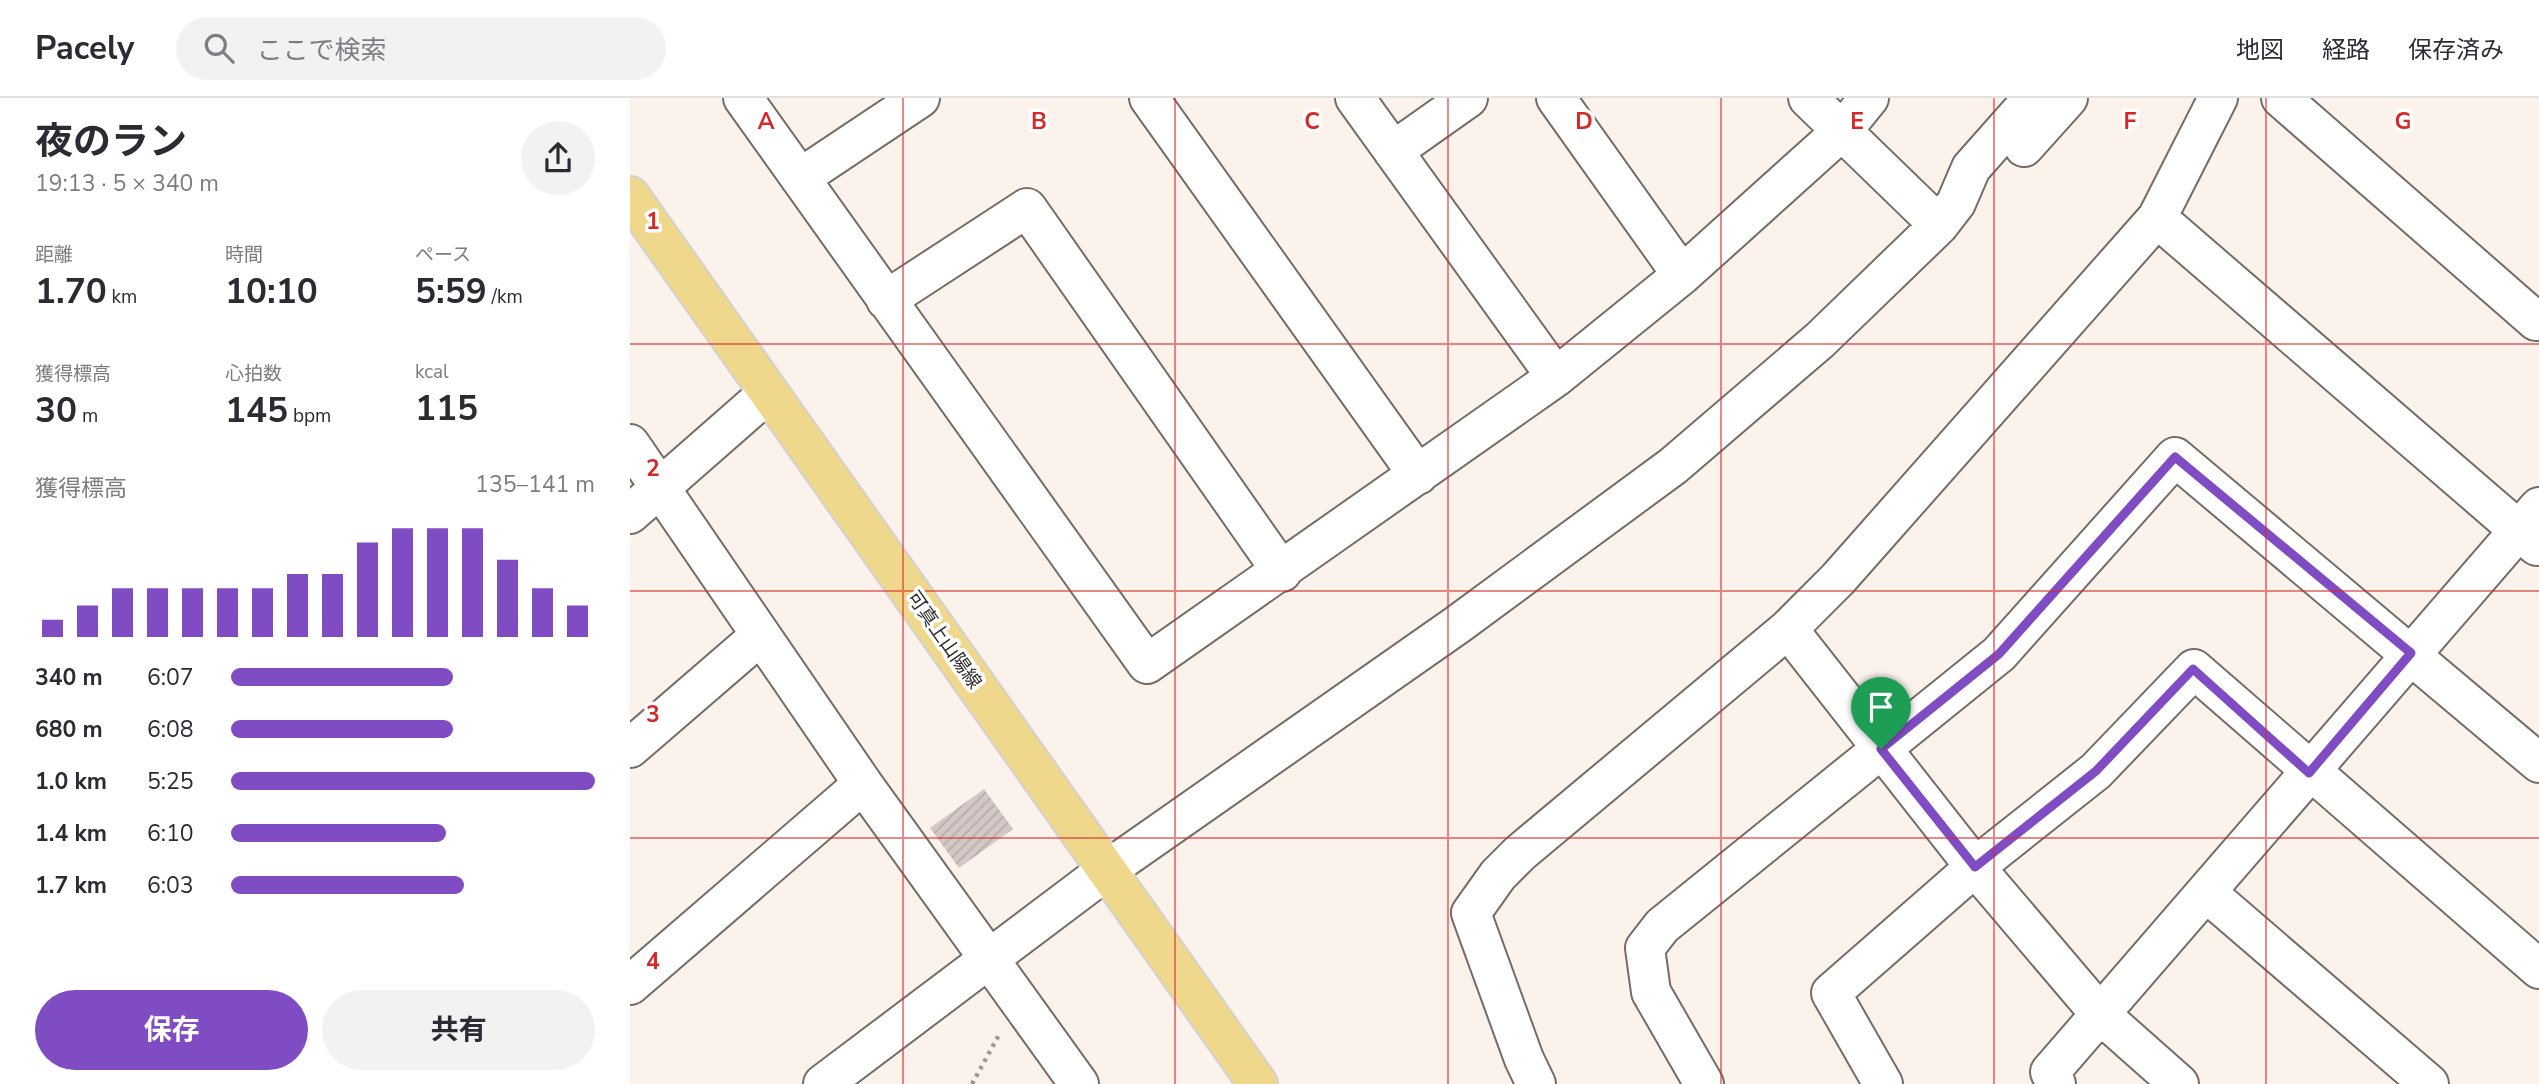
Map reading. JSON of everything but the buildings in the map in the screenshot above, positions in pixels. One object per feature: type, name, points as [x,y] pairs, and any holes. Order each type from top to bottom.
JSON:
[{"type":"main road","name":"可真上山陽線","points":[[630,196],[1258,1084]]},
{"type":"street","points":[[743,98],[1147,664],[1282,572],[1556,377],[1682,275],[1843,130],[1869,98]]},
{"type":"street","points":[[800,178],[920,98]]},
{"type":"street","points":[[1355,98],[1556,377]]},
{"type":"street","points":[[1393,151],[1468,98]]},
{"type":"street","points":[[1556,98],[1682,275]]},
{"type":"street","points":[[1808,98],[1843,130],[1948,214]]},
{"type":"street","points":[[1948,214],[1971,168],[2033,98]]},
{"type":"street","points":[[823,1084],[1107,870],[1457,625],[1673,466],[1820,340],[1948,214],[1994,182],[2068,98]]},
{"type":"street","points":[[1536,1084],[1524,1059],[1471,913],[1498,875],[1520,853],[1788,629],[1838,579],[2157,218],[2218,98]]},
{"type":"street","points":[[2281,98],[2539,321]]},
{"type":"street","points":[[1161,102],[1418,475]]},
{"type":"street","points":[[886,300],[1027,208],[1282,572]]},
{"type":"street","points":[[2056,1084],[2050,1072],[2207,894],[2411,653],[2532,528],[2157,218]]},
{"type":"street","points":[[630,514],[768,393]]},
{"type":"street","points":[[630,444],[863,783],[1079,1084]]},
{"type":"street","points":[[1704,1084],[1651,992],[1645,948],[1662,926],[1999,654],[2175,457],[2539,763]]},
{"type":"street","points":[[1788,629],[1975,867],[2100,1014],[2179,1084]]},
{"type":"street","points":[[630,748],[761,635]]},
{"type":"street","points":[[1883,1084],[1831,993],[1975,867],[2096,771],[2193,669],[2309,773],[2539,969]]},
{"type":"street","points":[[630,985],[863,783]]},
{"type":"street","points":[[2207,894],[2429,1084]]},
{"type":"path","points":[[972,1084],[1018,1000]]},
{"type":"route","points":[[2175,457],[2411,653],[2309,773],[2193,669],[2096,771],[1975,867],[1881,749],[1999,654],[2175,457]]}]
